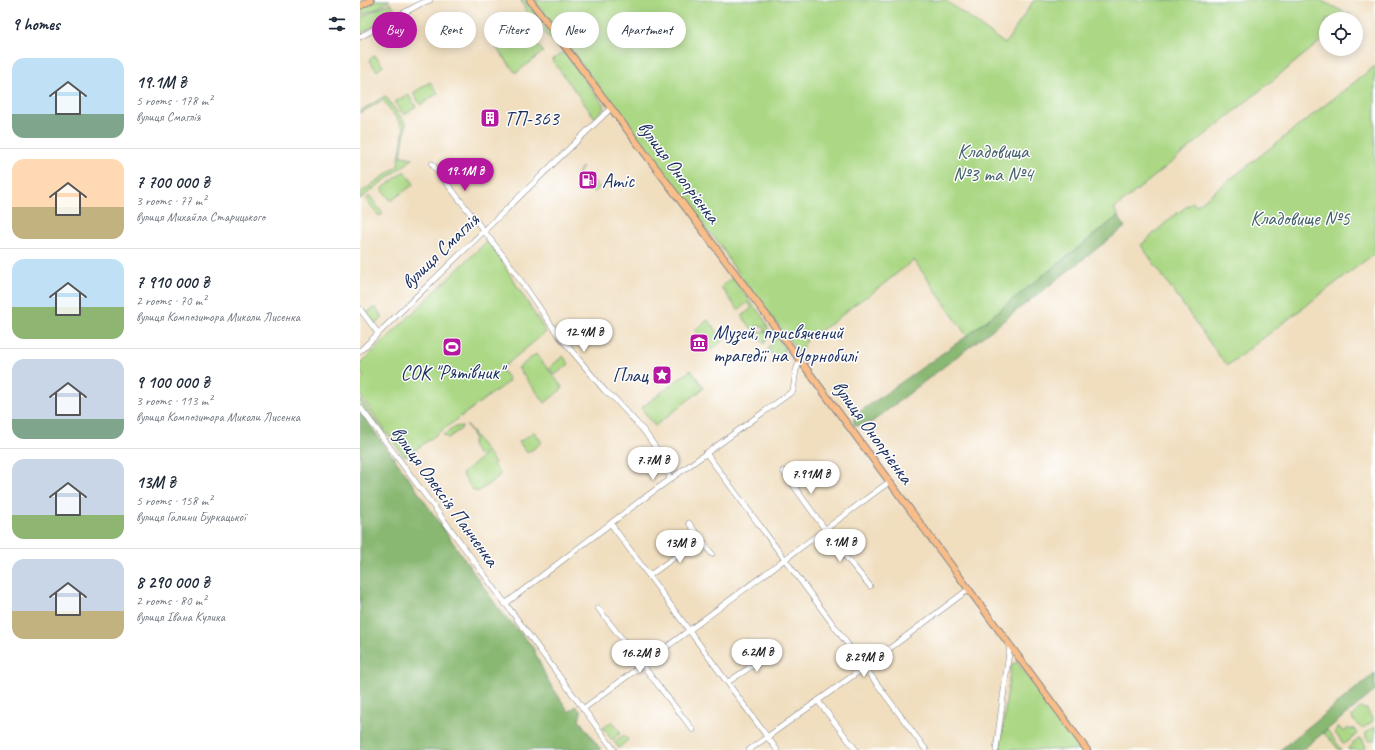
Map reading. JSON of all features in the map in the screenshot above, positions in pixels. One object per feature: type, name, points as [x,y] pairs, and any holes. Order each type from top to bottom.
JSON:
[{"type":"main road","points":[[360,6],[371,0]]},
{"type":"main road","name":"вулиця Онопрієнка","points":[[530,0],[800,361],[1087,750]]},
{"type":"street","points":[[360,37],[430,0]]},
{"type":"street","name":"вулиця Смаглія","points":[[360,351],[611,108]]},
{"type":"street","points":[[432,164],[508,262],[556,332],[605,391],[615,399],[644,431],[665,461],[670,479]]},
{"type":"street","points":[[360,309],[378,333]]},
{"type":"street","points":[[505,604],[670,479],[793,391],[796,370],[800,361]]},
{"type":"street","name":"вулиця Олексія Панченка","points":[[360,407],[614,750]]},
{"type":"street","points":[[706,453],[926,750]]},
{"type":"street","points":[[783,471],[825,529],[870,586]]},
{"type":"street","points":[[583,709],[889,482]]},
{"type":"street","points":[[689,523],[712,554]]},
{"type":"street","points":[[611,524],[650,575],[777,750]]},
{"type":"street","points":[[650,575],[700,538]]},
{"type":"street","points":[[749,750],[865,667],[968,589]]},
{"type":"street","points":[[598,608],[693,730]]},
{"type":"street","points":[[996,750],[1010,644]]},
{"type":"street","points":[[728,682],[776,650]]},
{"type":"street","points":[[818,701],[856,750]]},
{"type":"green space","points":[[376,0],[390,0],[376,9],[360,15],[360,9]]},
{"type":"green space","points":[[521,0],[525,0],[534,12],[527,12]]},
{"type":"green space","name":"Кладовища №3 та №4","points":[[534,0],[945,0],[1005,44],[1034,0],[1320,0],[1344,12],[1319,12],[1319,43],[1114,209],[1118,216],[967,336],[914,260],[831,324],[809,337],[799,353],[730,262],[713,236],[705,229],[570,48],[599,48],[599,12],[551,12],[551,23]]},
{"type":"green space","points":[[390,3],[397,12],[372,12]]},
{"type":"green space","points":[[372,12],[372,27],[360,34],[360,18]]},
{"type":"green space","points":[[543,24],[551,35],[551,40],[543,31]]},
{"type":"green space","points":[[497,48],[540,48],[543,52],[515,72]]},
{"type":"green space","points":[[562,53],[565,53],[603,104],[604,108],[595,118],[552,60]]},
{"type":"green space","points":[[375,55],[383,66],[377,71],[369,60]]},
{"type":"green space","name":"Кладовище №5","points":[[1375,66],[1375,253],[1228,365],[1219,356],[1141,245],[1172,217],[1193,202],[1196,206]]},
{"type":"green space","points":[[430,82],[438,93],[421,105],[413,93]]},
{"type":"green space","points":[[408,94],[416,107],[404,115],[395,102]]},
{"type":"green space","points":[[385,96],[406,124],[401,156],[414,158],[360,199],[360,193],[398,166],[404,128],[383,100],[360,113],[360,111]]},
{"type":"green space","points":[[582,167],[583,168],[579,172],[588,184],[593,180],[600,188],[593,193],[577,175]]},
{"type":"green space","points":[[404,171],[414,184],[391,201],[382,189]]},
{"type":"green space","points":[[370,196],[383,214],[379,216],[366,199]]},
{"type":"green space","points":[[1118,216],[1125,227],[872,422],[855,426],[853,421],[858,413],[967,336]]},
{"type":"green space","name":"СОК \"Рятівник\"","points":[[488,240],[546,332],[501,369],[509,379],[508,382],[407,456],[403,455],[360,395],[360,381],[364,377],[360,372],[360,364]]},
{"type":"green space","points":[[732,278],[765,320],[770,333],[764,331],[765,328],[757,326],[756,330],[752,329],[742,316],[752,308],[748,302],[738,310],[721,287]]},
{"type":"green space","points":[[375,307],[383,318],[374,325],[366,313]]},
{"type":"green space","points":[[708,320],[724,340],[711,350],[695,330]]},
{"type":"green space","points":[[753,330],[770,333],[764,344]]},
{"type":"green space","points":[[776,336],[785,349],[782,355],[775,358],[768,349]]},
{"type":"green space","points":[[536,354],[563,388],[545,403],[518,368]]},
{"type":"green space","points":[[563,356],[569,364],[555,375],[549,368]]},
{"type":"green space","points":[[691,370],[704,388],[655,426],[641,408]]},
{"type":"green space","points":[[360,399],[387,436],[384,436],[360,405]]},
{"type":"green space","points":[[360,412],[405,473],[498,608],[532,646],[547,679],[569,712],[576,706],[581,712],[579,720],[601,750],[360,750]]},
{"type":"green space","points":[[467,425],[495,463],[493,465],[500,472],[499,476],[478,492],[473,490],[462,474],[484,455],[483,453],[479,456],[472,446],[474,438]]},
{"type":"green space","points":[[462,426],[461,429],[448,438],[443,435],[455,427]]},
{"type":"green space","points":[[534,432],[542,442],[532,450],[526,452],[519,442]]},
{"type":"green space","points":[[1017,662],[1083,750],[1000,750],[1011,665]]},
{"type":"green space","points":[[1375,673],[1375,691],[1302,750],[1280,750]]},
{"type":"green space","points":[[1360,708],[1367,709],[1373,721],[1362,729],[1353,720],[1352,716]]},
{"type":"green space","points":[[613,722],[621,733],[612,740],[603,728]]},
{"type":"green space","points":[[1338,726],[1343,732],[1349,728],[1351,730],[1354,728],[1357,734],[1346,743],[1343,743],[1335,733]]},
{"type":"green space","points":[[1375,726],[1375,740],[1370,741],[1366,738],[1366,733]]},
{"type":"green space","points":[[1327,730],[1342,750],[1339,750],[1323,733]]},
{"type":"green space","points":[[624,735],[628,740],[619,748],[614,742]]},
{"type":"green space","points":[[1360,738],[1366,747],[1362,750],[1348,750],[1349,747]]},
{"type":"place","name":"ТП-363","points":[[490,118]]},
{"type":"place","name":"Amic","points":[[588,180]]},
{"type":"place","name":"Музей, присвячений трагедії на Чорнобилі","points":[[699,343]]},
{"type":"place","name":"СОК \"Рятівник\"","points":[[452,347]]},
{"type":"place","name":"Плац","points":[[662,375]]}]
